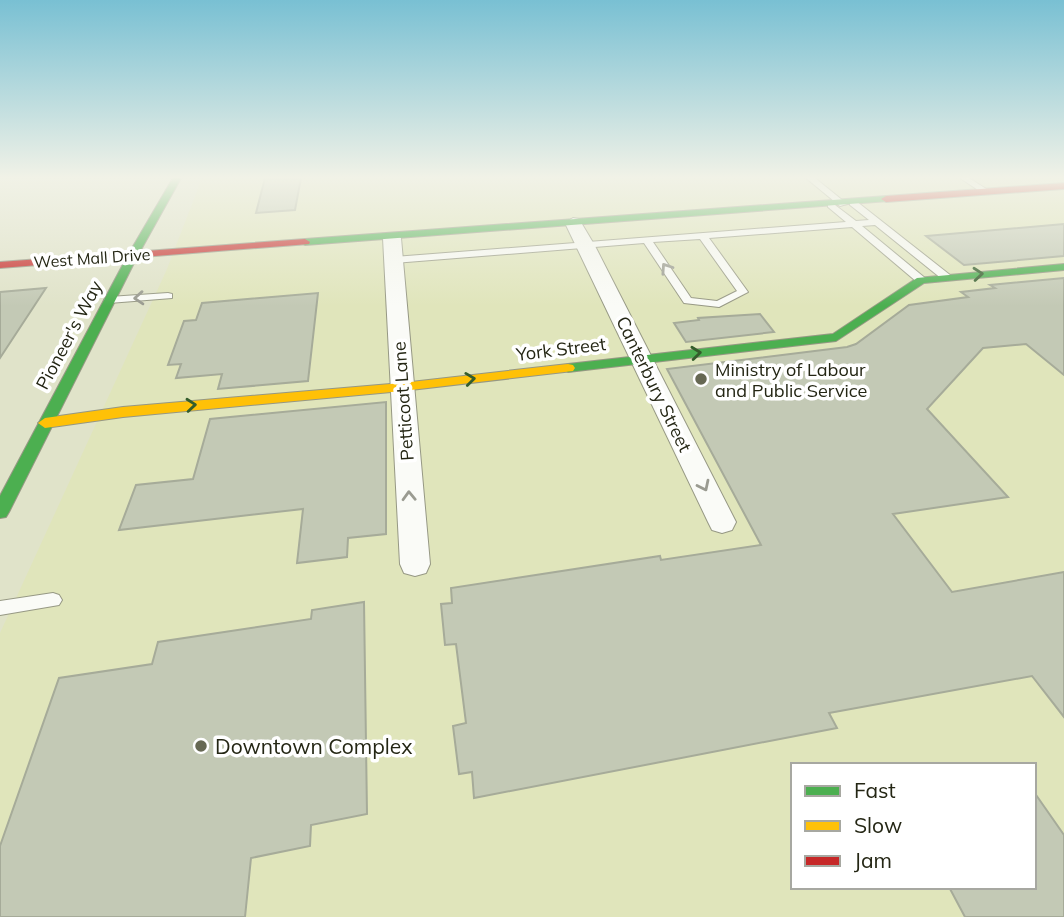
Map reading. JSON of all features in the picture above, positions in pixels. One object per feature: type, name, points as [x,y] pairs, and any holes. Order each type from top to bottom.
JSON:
[{"type":"street","name":"Pioneer's Way","points":[[0,512],[153,221]]},
{"type":"street","name":"West Mall Drive","points":[[0,265],[133,255],[393,249],[603,221]]},
{"type":"street","name":"Canterbury Street","points":[[572,223],[586,246],[722,522]]},
{"type":"street","name":"Petticoat Lane","points":[[393,249],[415,564]]},
{"type":"street","name":"York Street","points":[[45,423],[123,412],[402,387],[836,337],[920,280],[1064,267]]},
{"type":"lane","points":[[852,221],[920,280]]},
{"type":"lane","points":[[393,249],[586,246],[877,222],[946,277]]},
{"type":"lane","points":[[647,241],[688,301],[719,303],[743,292],[703,236]]},
{"type":"lane","points":[[109,300],[168,296]]},
{"type":"lane","points":[[0,607],[54,600]]},
{"type":"shaded area","points":[[186,221],[1064,221],[1064,917],[0,917],[0,633],[167,269]]},
{"type":"building","points":[[1064,224],[1064,256],[964,265],[926,236]]},
{"type":"building","points":[[1064,278],[1064,375],[1026,344],[983,348],[927,409],[1008,497],[893,514],[952,592],[1064,572],[1064,717],[1032,676],[829,713],[837,728],[474,798],[472,772],[459,774],[453,726],[466,723],[456,644],[445,645],[441,604],[452,603],[451,588],[660,556],[661,560],[761,545],[667,369],[847,347],[856,344],[909,305],[968,297],[961,292],[995,288],[990,285]]},
{"type":"building","points":[[46,288],[0,358],[0,292]]},
{"type":"building","points":[[318,293],[308,381],[218,389],[222,374],[176,378],[181,364],[168,365],[184,321],[196,320],[202,303]]},
{"type":"building","points":[[760,314],[774,332],[686,342],[674,323],[699,320],[698,318]]},
{"type":"building","points":[[386,402],[386,534],[348,538],[347,557],[297,563],[303,509],[119,530],[136,485],[193,479],[210,419]]},
{"type":"building","name":"Downtown Complex","points":[[364,602],[367,814],[311,825],[310,846],[251,858],[245,917],[0,917],[0,846],[59,678],[152,664],[158,642],[311,619],[312,610]]},
{"type":"building","points":[[1036,795],[1064,835],[1064,917],[965,917],[950,889],[1036,889]]},
{"type":"traffic: fast","points":[[0,512],[153,221]]},
{"type":"traffic: fast","points":[[305,242],[592,221]]},
{"type":"traffic: fast","points":[[568,368],[836,337],[921,280],[1064,267]]},
{"type":"traffic: slow","points":[[45,423],[123,412],[402,387],[568,368]]},
{"type":"traffic: jam","points":[[0,265],[305,242]]},
{"type":"place","name":"Ministry of Labour and Public Service","points":[[701,379]]},
{"type":"place","name":"Downtown Complex","points":[[201,746]]}]
